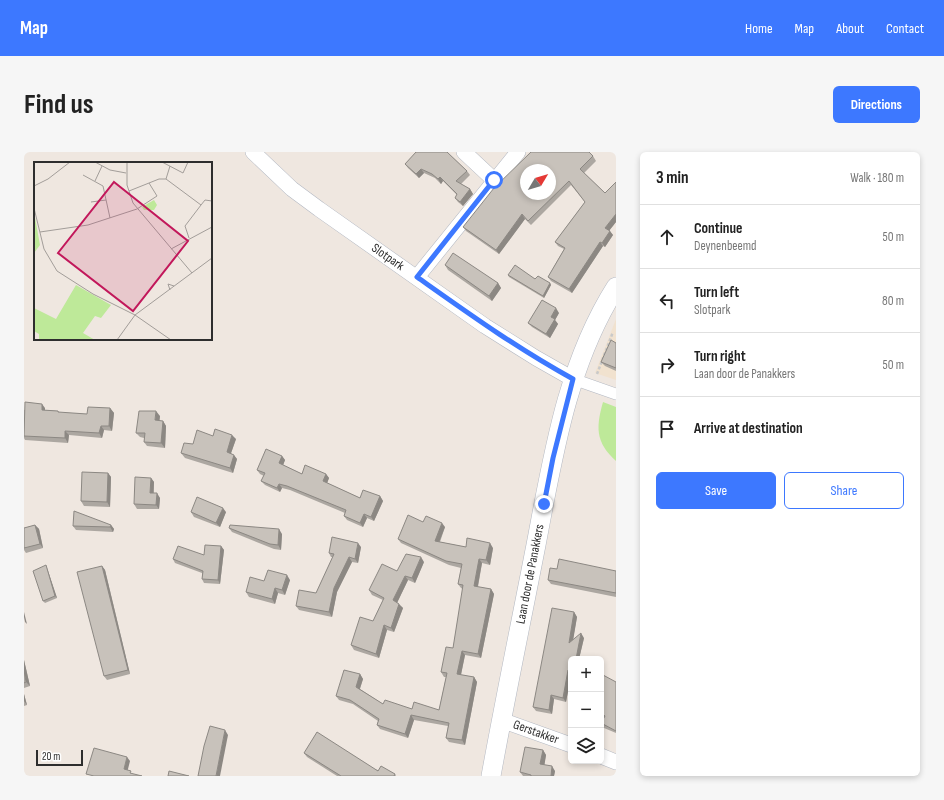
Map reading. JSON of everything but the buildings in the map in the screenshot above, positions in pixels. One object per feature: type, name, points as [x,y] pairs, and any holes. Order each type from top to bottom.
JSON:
[{"type":"street","name":"Slotpark","points":[[253,152],[292,189],[491,330],[573,379],[616,394]]},
{"type":"street","points":[[464,152],[494,180]]},
{"type":"street","points":[[417,277],[518,152]]},
{"type":"street","name":"Laan door de Panakkers","points":[[491,776],[553,458],[573,379],[589,335],[616,287]]},
{"type":"street","name":"Gerstakker","points":[[501,720],[568,744]]},
{"type":"street","points":[[604,757],[616,762]]},
{"type":"path","points":[[593,386],[615,326]]},
{"type":"shaded area","points":[[616,319],[616,380],[595,373]]},
{"type":"green space","points":[[603,402],[616,407],[616,461],[604,447],[599,434],[599,419]]},
{"type":"route","points":[[494,180],[417,277],[485,326],[573,379],[553,458],[544,504]]}]
